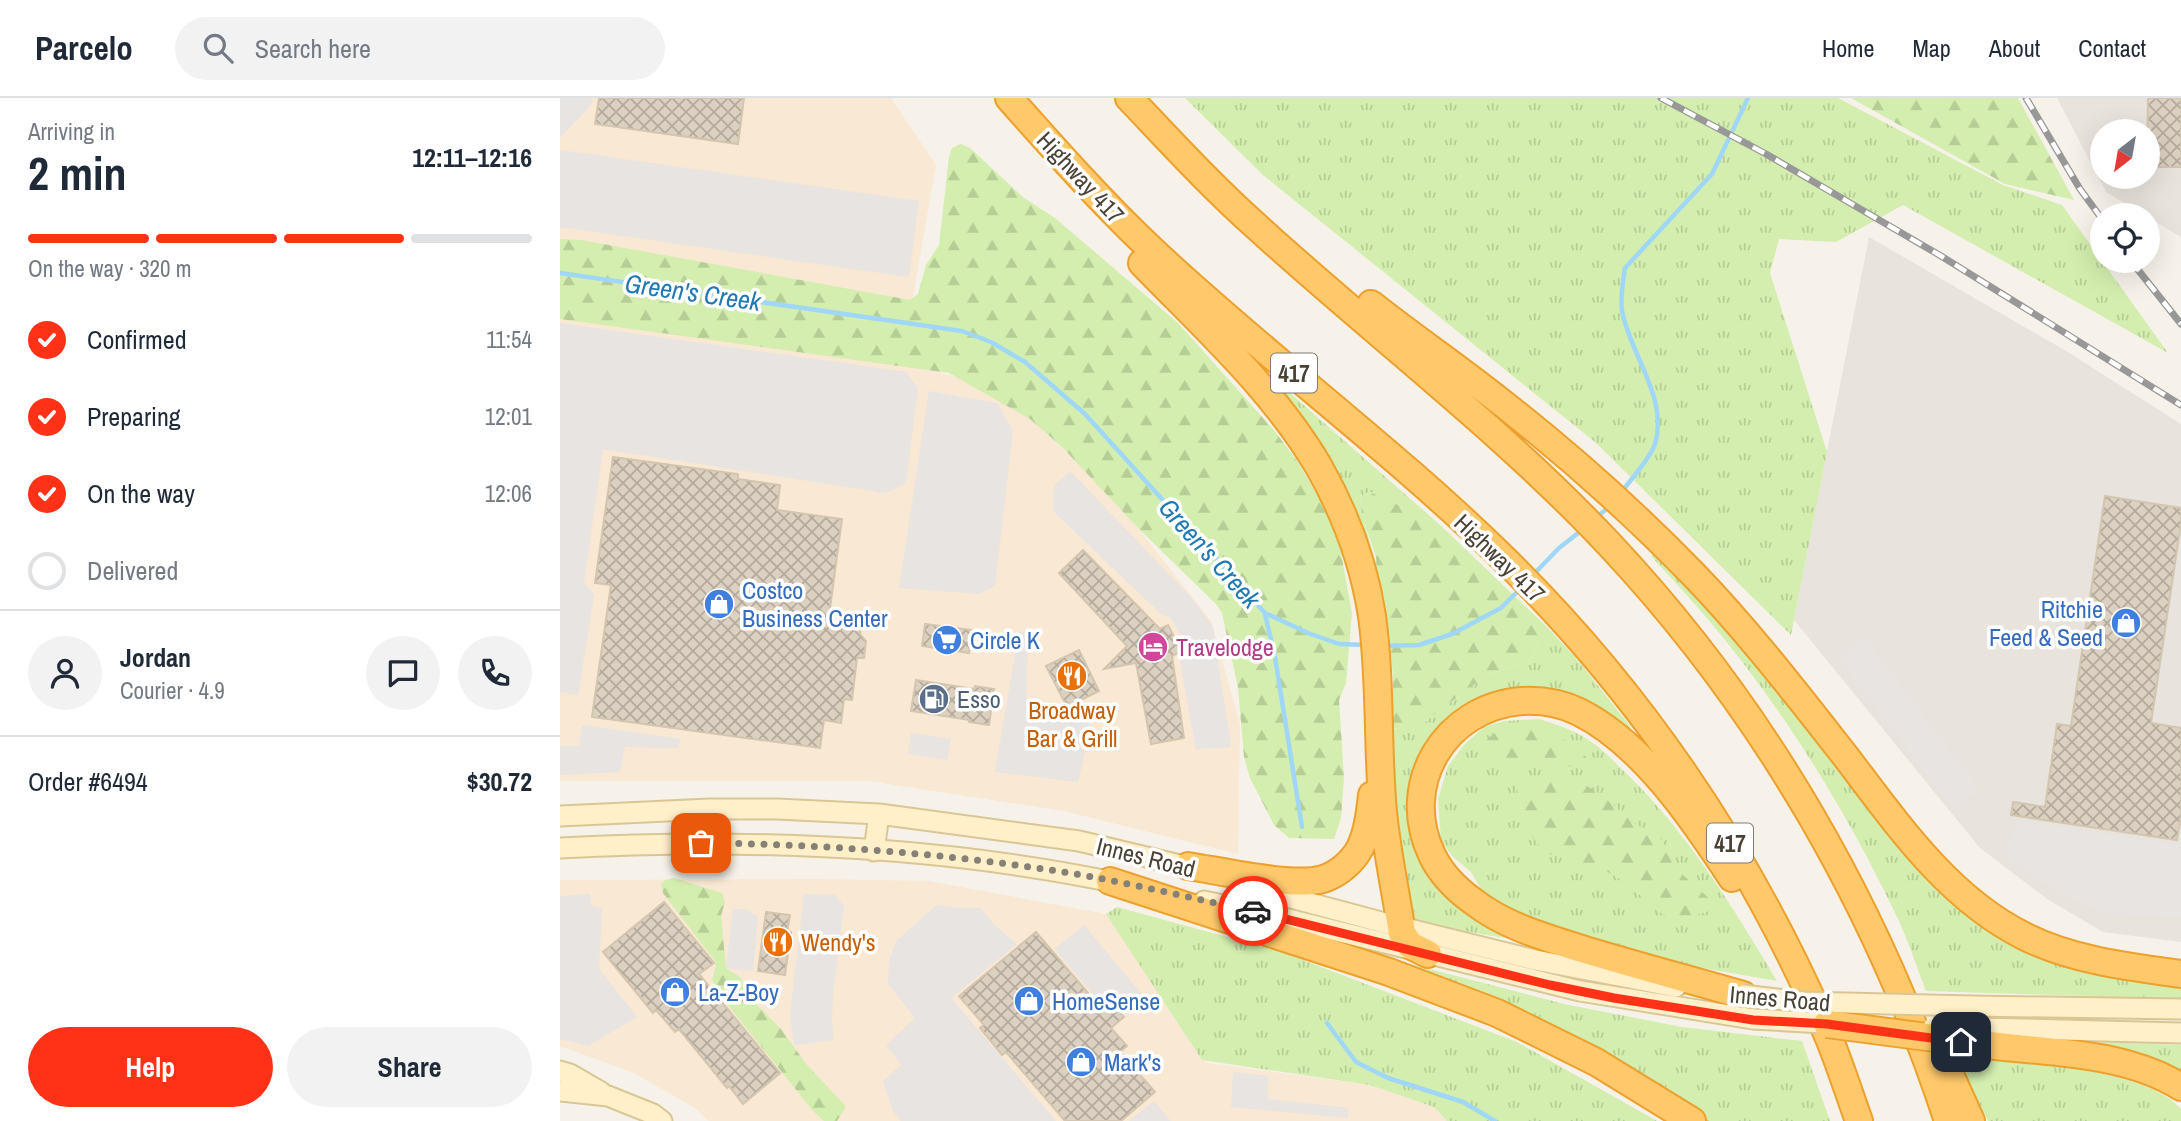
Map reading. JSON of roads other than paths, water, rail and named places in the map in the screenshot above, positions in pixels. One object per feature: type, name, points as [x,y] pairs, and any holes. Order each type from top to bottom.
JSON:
[{"type":"highway","name":"Highway 417","points":[[1007,98],[1063,160],[1152,250],[1427,488],[1503,558],[1544,600],[1642,715],[1678,763],[1726,837],[1772,919],[1830,1041],[1856,1121]]},
{"type":"highway","points":[[1007,98],[1050,164],[1254,381],[1295,431],[1320,468],[1347,526],[1372,614],[1378,677],[1383,813],[1402,933],[1410,945],[1428,954]]},
{"type":"highway","points":[[1129,98],[1255,225],[1437,383],[1570,505],[1608,543],[1702,653],[1829,826],[1859,878],[1971,1121]]},
{"type":"highway","points":[[1188,160],[1407,332],[1476,382],[1632,513],[1735,619],[1914,843],[1963,895],[1997,921],[2047,946],[2090,958],[2181,974]]},
{"type":"highway","points":[[1748,1007],[1543,936],[1497,917],[1464,894],[1438,866],[1422,823],[1422,786],[1433,757],[1446,738],[1463,722],[1483,709],[1531,701],[1567,706],[1617,737],[1668,790],[1744,896],[1856,1121]]},
{"type":"highway","points":[[1755,728],[1823,833],[1871,927],[1923,1050],[1948,1121]]},
{"type":"highway","points":[[1188,866],[1303,882],[1324,879],[1341,870],[1355,855],[1364,839],[1371,807],[1380,730]]},
{"type":"highway","points":[[1110,881],[1389,972],[1497,1013],[1605,1067],[1692,1121]]},
{"type":"highway","points":[[1827,1024],[1985,1037],[2117,1061],[2156,1073],[2181,1087]]},
{"type":"main road","name":"Innes Road","points":[[560,816],[710,808],[776,808],[879,814],[1079,841],[1188,866],[1248,887],[1524,957],[1827,1024]]},
{"type":"main road","points":[[874,851],[879,814]]},
{"type":"main road","name":"Innes Road","points":[[560,848],[655,843],[757,844],[961,858],[1110,881],[1280,916],[1580,991],[1748,1007],[1803,1002],[2181,1009]]},
{"type":"main road","points":[[1985,1037],[2181,1033]]},
{"type":"main road","points":[[560,1071],[663,1121]]},
{"type":"main road","points":[[560,1091],[608,1096]]},
{"type":"waterway","name":"Green's Creek","points":[[1621,493],[1652,450],[1658,427],[1653,393],[1622,311],[1625,268],[1712,174],[1748,98]]},
{"type":"waterway","name":"Green's Creek","points":[[560,273],[962,331],[991,342],[1025,362],[1085,414],[1265,613],[1339,644],[1367,645]]},
{"type":"waterway","name":"Green's Creek","points":[[1597,517],[1611,505]]},
{"type":"waterway","name":"Green's Creek","points":[[1532,576],[1559,548],[1582,530]]},
{"type":"waterway","name":"Green's Creek","points":[[1382,646],[1419,645],[1452,634],[1501,608],[1521,588]]},
{"type":"waterway","points":[[1265,614],[1275,657],[1302,827]]},
{"type":"waterway","points":[[1327,1023],[1356,1062],[1388,1078],[1463,1102],[1495,1121]]},
{"type":"railway","points":[[1661,98],[1766,154],[1941,256],[2181,405]]},
{"type":"railway","points":[[2026,98],[2090,203]]},
{"type":"railway","points":[[2141,273],[2181,324]]},
{"type":"place","name":"Costco Business Center","points":[[719,604]]},
{"type":"place","name":"Ritchie Feed & Seed","points":[[2126,623]]},
{"type":"place","name":"Circle K","points":[[947,640]]},
{"type":"place","name":"Travelodge","points":[[1153,647]]},
{"type":"place","name":"Broadway Bar & Grill","points":[[1072,676]]},
{"type":"place","name":"Esso","points":[[934,699]]},
{"type":"place","name":"Wendy's","points":[[778,942]]},
{"type":"place","name":"La-Z-Boy","points":[[675,992]]},
{"type":"place","name":"HomeSense","points":[[1029,1001]]},
{"type":"place","name":"Mark's","points":[[1081,1062]]}]
